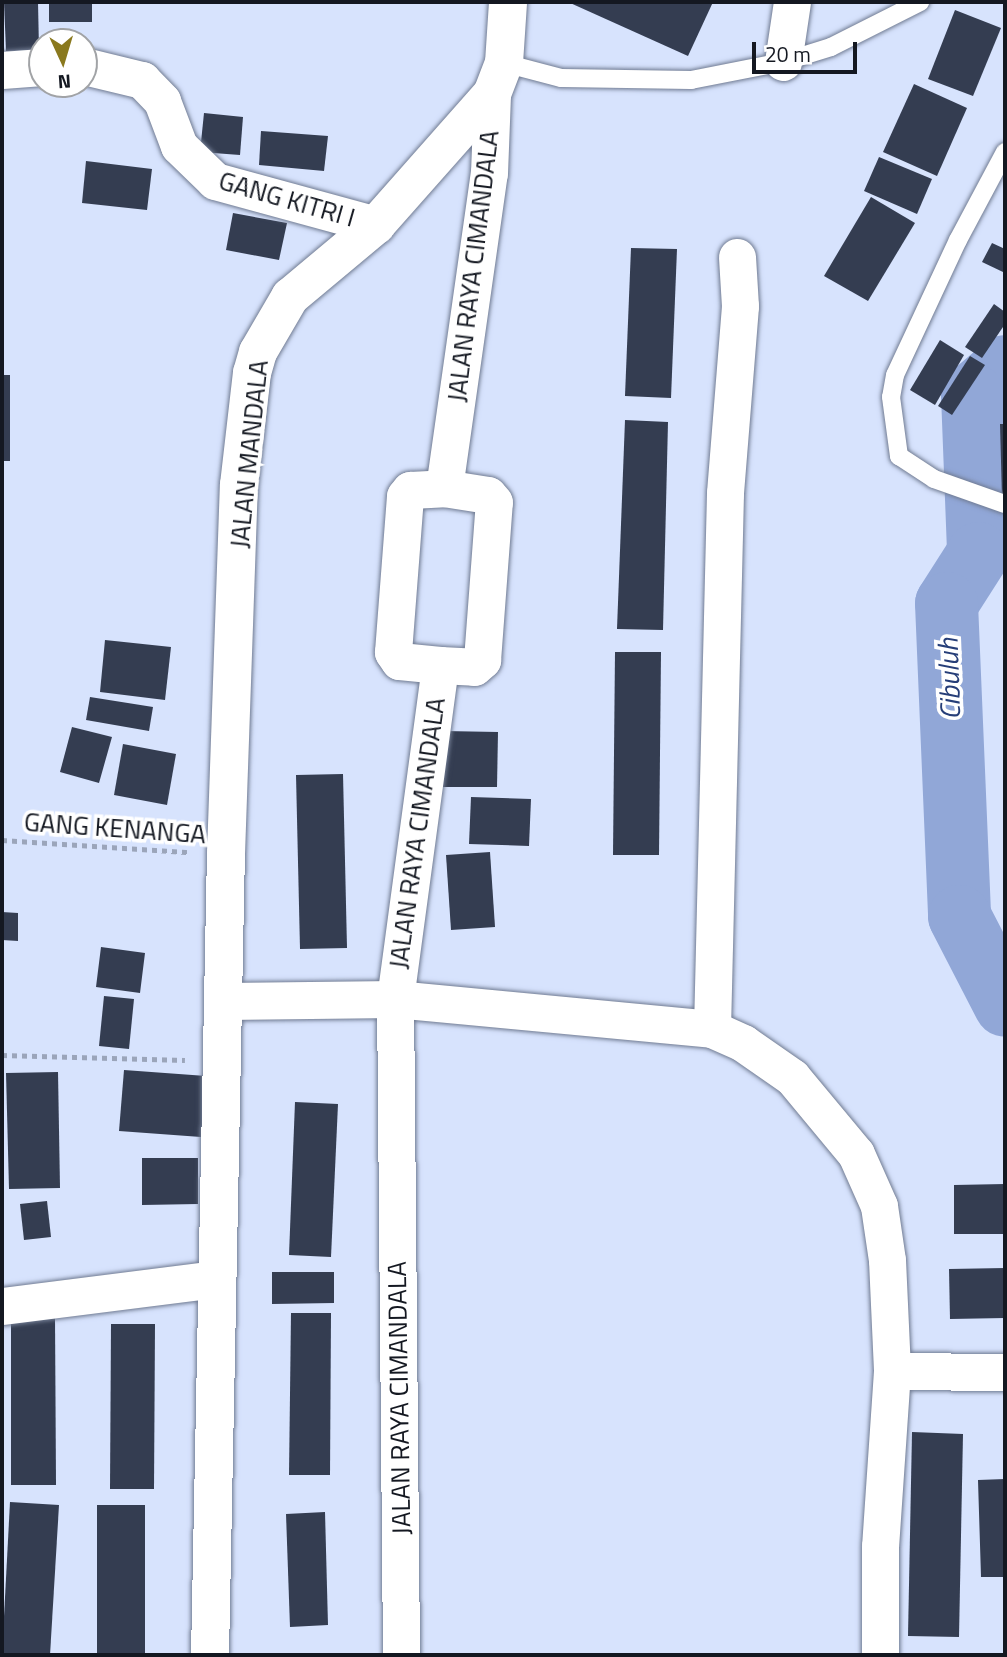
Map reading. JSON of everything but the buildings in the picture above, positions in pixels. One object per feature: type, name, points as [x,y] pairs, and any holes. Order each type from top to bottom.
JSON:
[{"type":"street","points":[[498,79],[508,2]]},
{"type":"street","points":[[783,62],[792,2]]},
{"type":"street","points":[[2,70],[28,68]]},
{"type":"street","name":"GANG KITRI I","points":[[98,69],[142,80],[162,101],[179,146],[215,181],[376,225]]},
{"type":"street","name":"JALAN MANDALA","points":[[226,854],[239,485],[252,373],[258,352],[290,298],[376,225],[498,79]]},
{"type":"street","name":"JALAN RAYA CIMANDALA","points":[[401,1655],[395,999],[440,665],[474,667],[482,660],[495,508],[488,495],[444,488],[489,173],[498,79]]},
{"type":"street","points":[[712,1029],[725,493],[740,306],[737,257]]},
{"type":"street","points":[[440,665],[399,661],[393,652],[405,496],[410,490],[444,488]]},
{"type":"street","points":[[210,1655],[216,1279],[224,1061],[226,854]]},
{"type":"street","points":[[225,1000],[395,999],[712,1029],[792,1077],[856,1154],[879,1206],[887,1260],[892,1371],[880,1546],[880,1655]]},
{"type":"street","points":[[2,1306],[216,1279]]},
{"type":"street","points":[[892,1371],[1005,1372]]},
{"type":"lane","points":[[498,79],[691,80],[783,62],[831,47],[920,2]]},
{"type":"lane","points":[[1003,503],[961,489],[899,456],[891,397],[895,375],[958,240],[1005,152]]},
{"type":"path","name":"GANG KENANGA","points":[[2,840],[226,854]]},
{"type":"path","points":[[2,1055],[224,1061]]},
{"type":"waterway","name":"Cibuluh","points":[[1005,366],[972,394],[978,553],[946,603],[959,916],[1005,1005]]}]
